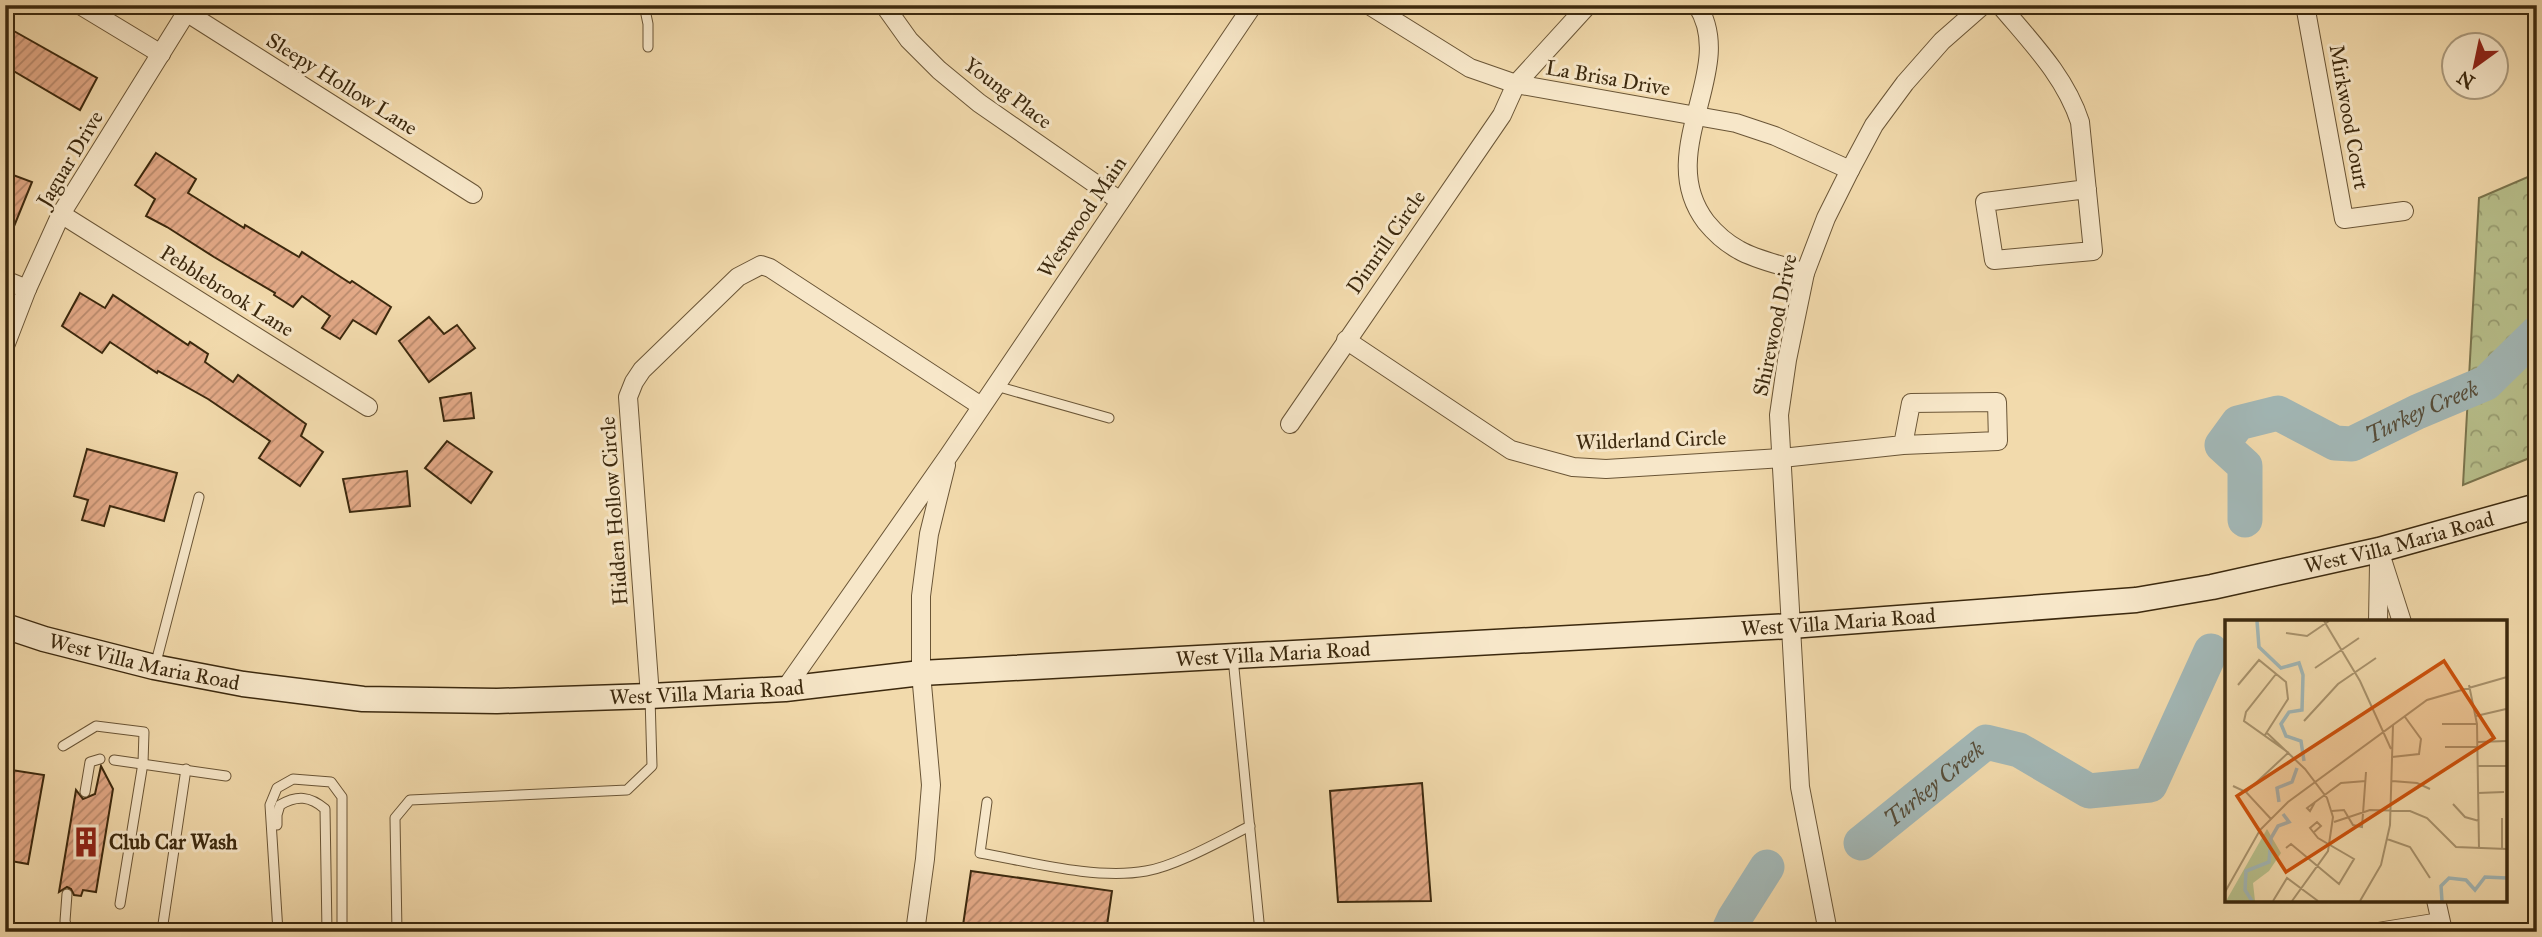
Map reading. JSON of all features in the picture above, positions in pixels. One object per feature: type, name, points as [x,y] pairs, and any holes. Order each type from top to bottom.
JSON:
[{"type":"main road","name":"West Villa Maria Road","points":[[5,626],[44,639],[154,667],[243,684],[363,699],[484,701],[650,696],[785,689],[921,673],[1791,626],[2136,600],[2212,587],[2379,550],[2537,506]]},
{"type":"street","points":[[80,5],[161,54]]},
{"type":"street","name":"Young Place","points":[[884,5],[909,40],[959,86],[1119,201]]},
{"type":"street","name":"Westwood Main","points":[[785,689],[949,455],[1253,5]]},
{"type":"street","name":"La Brisa Drive","points":[[1369,5],[1470,68],[1516,84],[1736,123],[1775,136],[1850,170]]},
{"type":"street","name":"Dimrill Circle","points":[[1290,424],[1502,115],[1516,84],[1588,5]]},
{"type":"street","points":[[1696,5],[1701,12],[1707,35],[1709,60],[1695,117],[1688,171],[1689,192],[1699,212],[1725,242],[1742,252],[1805,273]]},
{"type":"street","name":"Shirewood Drive","points":[[1828,932],[1800,787],[1779,415],[1787,360],[1805,273],[1826,219],[1874,125],[1905,83],[1942,41],[1983,5]]},
{"type":"street","points":[[2000,5],[2056,71],[2074,104],[2080,122],[2087,189],[2093,251],[1994,260],[1985,202],[2087,189]]},
{"type":"street","name":"Mirkwood Court","points":[[2305,5],[2344,219],[2404,211]]},
{"type":"street","name":"Jaguar Drive","points":[[5,346],[61,214],[188,9]]},
{"type":"street","name":"Sleepy Hollow Lane","points":[[188,9],[473,194]]},
{"type":"street","name":"Pebblebrook Lane","points":[[61,214],[369,407]]},
{"type":"street","name":"Hidden Hollow Circle","points":[[650,696],[628,397],[642,370],[738,277],[761,265],[769,268],[981,406]]},
{"type":"street","points":[[5,280],[27,289]]},
{"type":"street","name":"Wilderland Circle","points":[[1346,340],[1511,450],[1573,467],[1606,468],[1782,458],[1903,445],[1998,441],[1997,402],[1911,403],[1903,445]]},
{"type":"street","name":"Westwood Main","points":[[915,932],[931,786],[921,673],[922,584],[929,534],[949,455]]},
{"type":"street","points":[[2378,620],[2379,550]]},
{"type":"street","points":[[2379,550],[2401,620]]},
{"type":"street","points":[[2378,932],[2441,927],[2437,902]]},
{"type":"lane","points":[[644,5],[648,24],[648,47]]},
{"type":"lane","points":[[995,386],[1109,418]]},
{"type":"lane","points":[[154,667],[199,497]]},
{"type":"lane","points":[[1233,656],[1260,932]]},
{"type":"lane","points":[[397,932],[395,818],[410,800],[627,790],[652,766],[650,696]]},
{"type":"lane","points":[[63,746],[96,726],[144,733],[142,763],[120,904]]},
{"type":"lane","points":[[85,792],[90,762],[100,759]]},
{"type":"lane","points":[[114,760],[226,776]]},
{"type":"lane","points":[[158,932],[163,924],[186,769]]},
{"type":"lane","points":[[278,932],[270,805],[277,788],[293,779],[331,782],[342,797],[342,932]]},
{"type":"lane","points":[[276,869],[280,858],[277,815],[280,805],[295,797],[314,799],[325,809],[327,932]]},
{"type":"lane","points":[[987,802],[980,853],[1113,875],[1149,870],[1206,848],[1250,826]]},
{"type":"lane","points":[[67,894],[65,921],[68,932]]},
{"type":"green space","points":[[2537,173],[2537,455],[2463,485],[2479,198]]},
{"type":"building","points":[[5,26],[97,78],[80,110],[5,66]]},
{"type":"building","points":[[156,153],[196,179],[188,193],[244,228],[245,225],[299,257],[302,252],[391,307],[376,334],[353,320],[340,339],[322,328],[330,316],[302,296],[293,307],[274,295],[275,293],[146,216],[155,199],[135,185]]},
{"type":"building","points":[[5,172],[32,182],[6,246],[5,246]]},
{"type":"building","points":[[80,293],[105,308],[113,295],[188,345],[190,342],[208,354],[205,362],[233,382],[238,375],[306,424],[301,436],[323,452],[300,486],[259,458],[270,441],[208,399],[158,371],[157,373],[110,342],[102,353],[62,326]]},
{"type":"building","points":[[429,317],[444,334],[457,325],[475,348],[429,382],[399,341]]},
{"type":"building","points":[[471,393],[474,418],[444,421],[440,398]]},
{"type":"building","points":[[447,441],[492,472],[471,503],[425,468]]},
{"type":"building","points":[[87,449],[177,473],[164,521],[110,506],[104,526],[82,520],[88,500],[74,496]]},
{"type":"building","points":[[407,471],[410,506],[350,512],[343,479]]},
{"type":"building","name":"Club Car Wash","points":[[101,766],[113,789],[96,892],[83,890],[81,896],[74,895],[67,887],[59,892],[76,790],[83,799],[95,794]]},
{"type":"building","points":[[5,769],[44,775],[28,864],[5,860]]},
{"type":"building","points":[[1422,783],[1431,901],[1338,902],[1330,791]]},
{"type":"building","points":[[971,871],[1112,891],[1106,932],[962,932]]},
{"type":"waterway","name":"Turkey Creek","points":[[2245,520],[2245,466],[2222,445],[2238,423],[2278,413],[2335,443],[2352,444],[2417,412],[2486,383],[2537,333]]},
{"type":"waterway","name":"Turkey Creek","points":[[1861,843],[1986,742],[2019,750],[2089,791],[2150,785],[2211,651]]},
{"type":"waterway","name":"Turkey Creek","points":[[1728,932],[1767,867]]},
{"type":"place","name":"Club Car Wash","points":[[86,842]]}]
